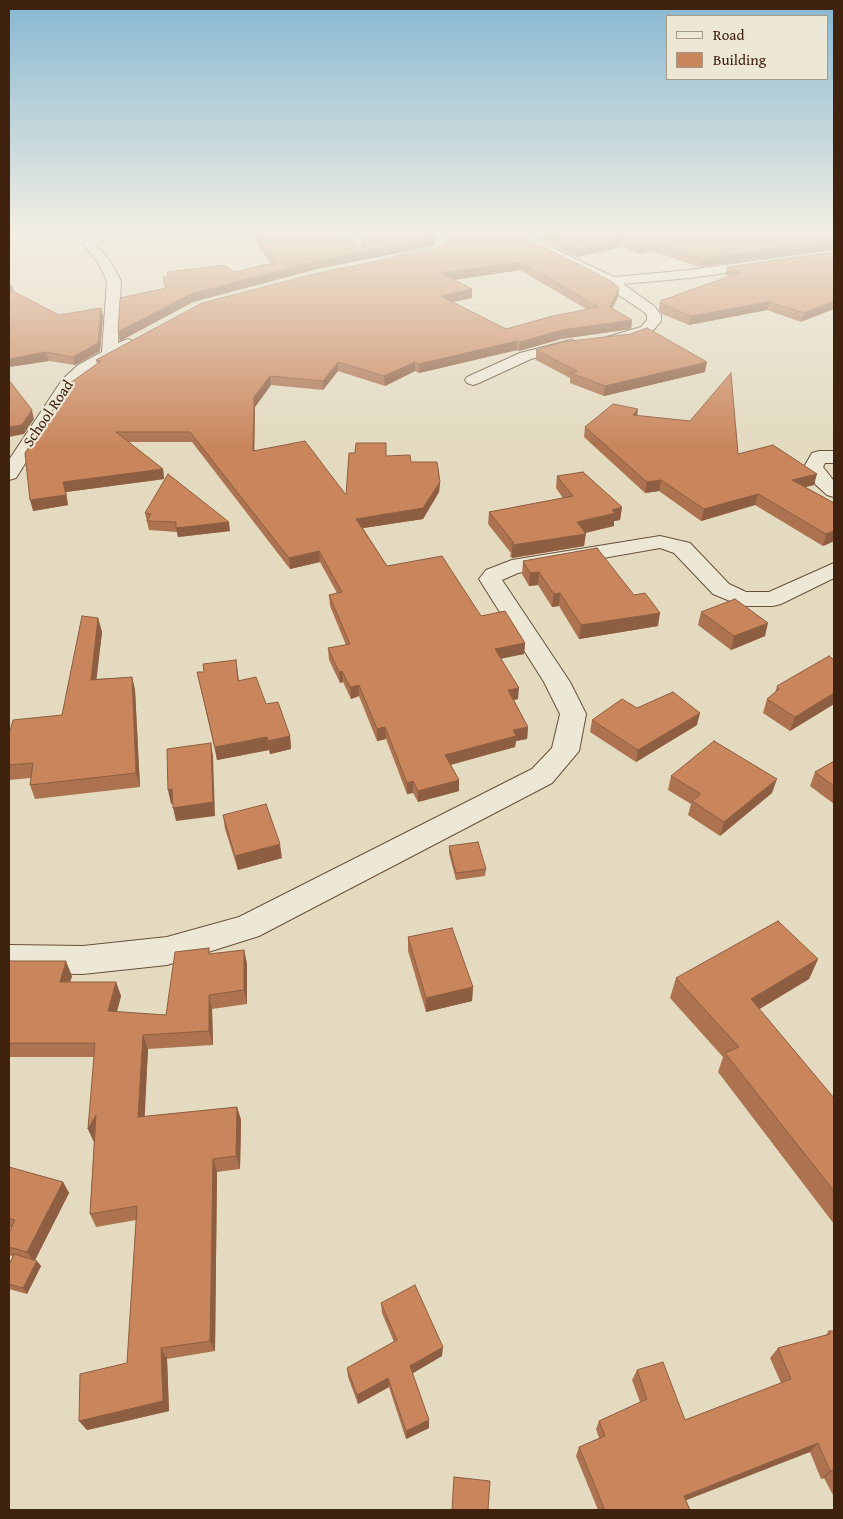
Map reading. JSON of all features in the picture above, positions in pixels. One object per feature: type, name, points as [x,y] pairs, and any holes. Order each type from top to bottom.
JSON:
[{"type":"street","points":[[110,354],[113,303]]},
{"type":"street","points":[[601,342],[646,330],[654,321],[654,315],[640,303]]},
{"type":"street","name":"School Road","points":[[9,474],[68,383],[84,368],[142,337]]},
{"type":"street","points":[[473,380],[526,356],[561,346],[585,343]]},
{"type":"street","points":[[834,457],[819,457],[812,467],[823,481],[834,490]]},
{"type":"street","points":[[9,959],[83,960],[167,951],[248,927],[542,776],[565,751],[573,714],[557,682],[490,579],[500,572],[512,567],[660,542],[682,548],[721,589],[742,598],[773,599],[834,570]]},
{"type":"building","points":[[9,303],[36,303],[59,315],[101,308],[98,343],[73,357],[46,352],[9,359]]},
{"type":"building","points":[[120,303],[174,303],[118,332]]},
{"type":"building","points":[[202,303],[455,303],[506,329],[553,316],[599,307],[592,303],[612,303],[610,307],[632,320],[562,330],[520,342],[517,341],[419,364],[415,362],[384,376],[338,362],[323,381],[270,376],[254,397],[253,451],[305,441],[346,495],[349,453],[355,453],[356,443],[386,443],[386,456],[410,455],[411,462],[437,462],[440,482],[423,508],[356,519],[387,566],[442,556],[481,616],[505,611],[525,643],[495,649],[519,688],[508,690],[528,727],[513,730],[516,736],[445,755],[459,780],[418,791],[413,781],[407,783],[385,727],[377,729],[359,685],[350,687],[342,671],[339,672],[328,648],[350,644],[329,595],[342,592],[319,551],[289,558],[190,432],[116,432],[163,469],[63,482],[66,495],[30,500],[25,453],[70,383],[101,361],[96,360]]},
{"type":"building","points":[[662,303],[764,303],[691,316]]},
{"type":"building","points":[[772,303],[829,303],[804,313]]},
{"type":"building","points":[[647,328],[707,362],[605,386],[571,373],[577,371],[536,350],[563,342],[630,334]]},
{"type":"building","points":[[731,373],[738,454],[773,445],[817,474],[792,480],[834,503],[834,531],[826,534],[758,494],[704,509],[661,480],[647,482],[585,427],[613,404],[638,409],[633,415],[690,421]]},
{"type":"building","points":[[9,380],[32,410],[22,425],[9,427]]},
{"type":"building","points":[[583,472],[622,507],[612,510],[616,513],[577,522],[586,534],[512,545],[514,543],[489,512],[573,496],[557,476]]},
{"type":"building","points":[[168,474],[229,522],[176,528],[176,522],[147,521],[151,514],[145,513]]},
{"type":"building","points":[[597,548],[634,595],[645,593],[660,613],[581,625],[560,593],[554,594],[539,572],[530,573],[523,561]]},
{"type":"building","points":[[735,599],[768,623],[734,636],[701,612]]},
{"type":"building","points":[[82,616],[98,618],[91,680],[132,677],[136,773],[30,785],[33,763],[9,765],[9,731],[13,720],[62,715]]},
{"type":"building","points":[[829,656],[834,660],[834,693],[795,717],[767,699],[779,689],[777,686]]},
{"type":"building","points":[[236,660],[238,681],[256,677],[266,704],[278,702],[290,736],[268,741],[267,737],[215,747],[197,672],[204,672],[203,664]]},
{"type":"building","points":[[673,692],[700,713],[638,750],[592,720],[622,699],[637,708]]},
{"type":"building","points":[[714,741],[777,779],[724,822],[692,801],[701,794],[671,776]]},
{"type":"building","points":[[211,743],[213,802],[173,808],[172,789],[168,790],[167,749]]},
{"type":"building","points":[[834,761],[834,786],[815,772]]},
{"type":"building","points":[[266,804],[280,844],[235,856],[223,815]]},
{"type":"building","points":[[478,842],[486,869],[456,873],[449,846]]},
{"type":"building","points":[[778,921],[818,959],[751,999],[834,1098],[834,1191],[725,1053],[739,1047],[676,978]]},
{"type":"building","points":[[452,928],[473,987],[426,998],[408,937]]},
{"type":"building","points":[[209,948],[209,954],[244,950],[244,990],[209,995],[209,1031],[143,1035],[138,1117],[237,1107],[236,1156],[213,1159],[210,1341],[161,1348],[163,1401],[79,1421],[80,1374],[127,1363],[137,1206],[90,1214],[96,1115],[88,1129],[95,1043],[9,1043],[9,961],[66,961],[60,982],[116,982],[108,1011],[166,1015],[175,952]]},
{"type":"building","points":[[9,1167],[63,1182],[27,1252],[9,1247],[9,1233],[15,1220],[9,1218]]},
{"type":"building","points":[[14,1254],[37,1261],[23,1288],[9,1284],[9,1265]]},
{"type":"building","points":[[415,1285],[443,1347],[410,1366],[429,1420],[406,1431],[388,1378],[357,1395],[347,1368],[397,1340],[381,1303]]},
{"type":"building","points":[[829,1331],[834,1331],[834,1473],[833,1470],[830,1471],[818,1443],[684,1496],[690,1510],[598,1510],[604,1508],[579,1447],[605,1436],[599,1421],[647,1399],[637,1370],[663,1362],[685,1420],[791,1379],[778,1348],[830,1334]]},
{"type":"building","points":[[454,1477],[490,1481],[488,1510],[452,1510]]}]
